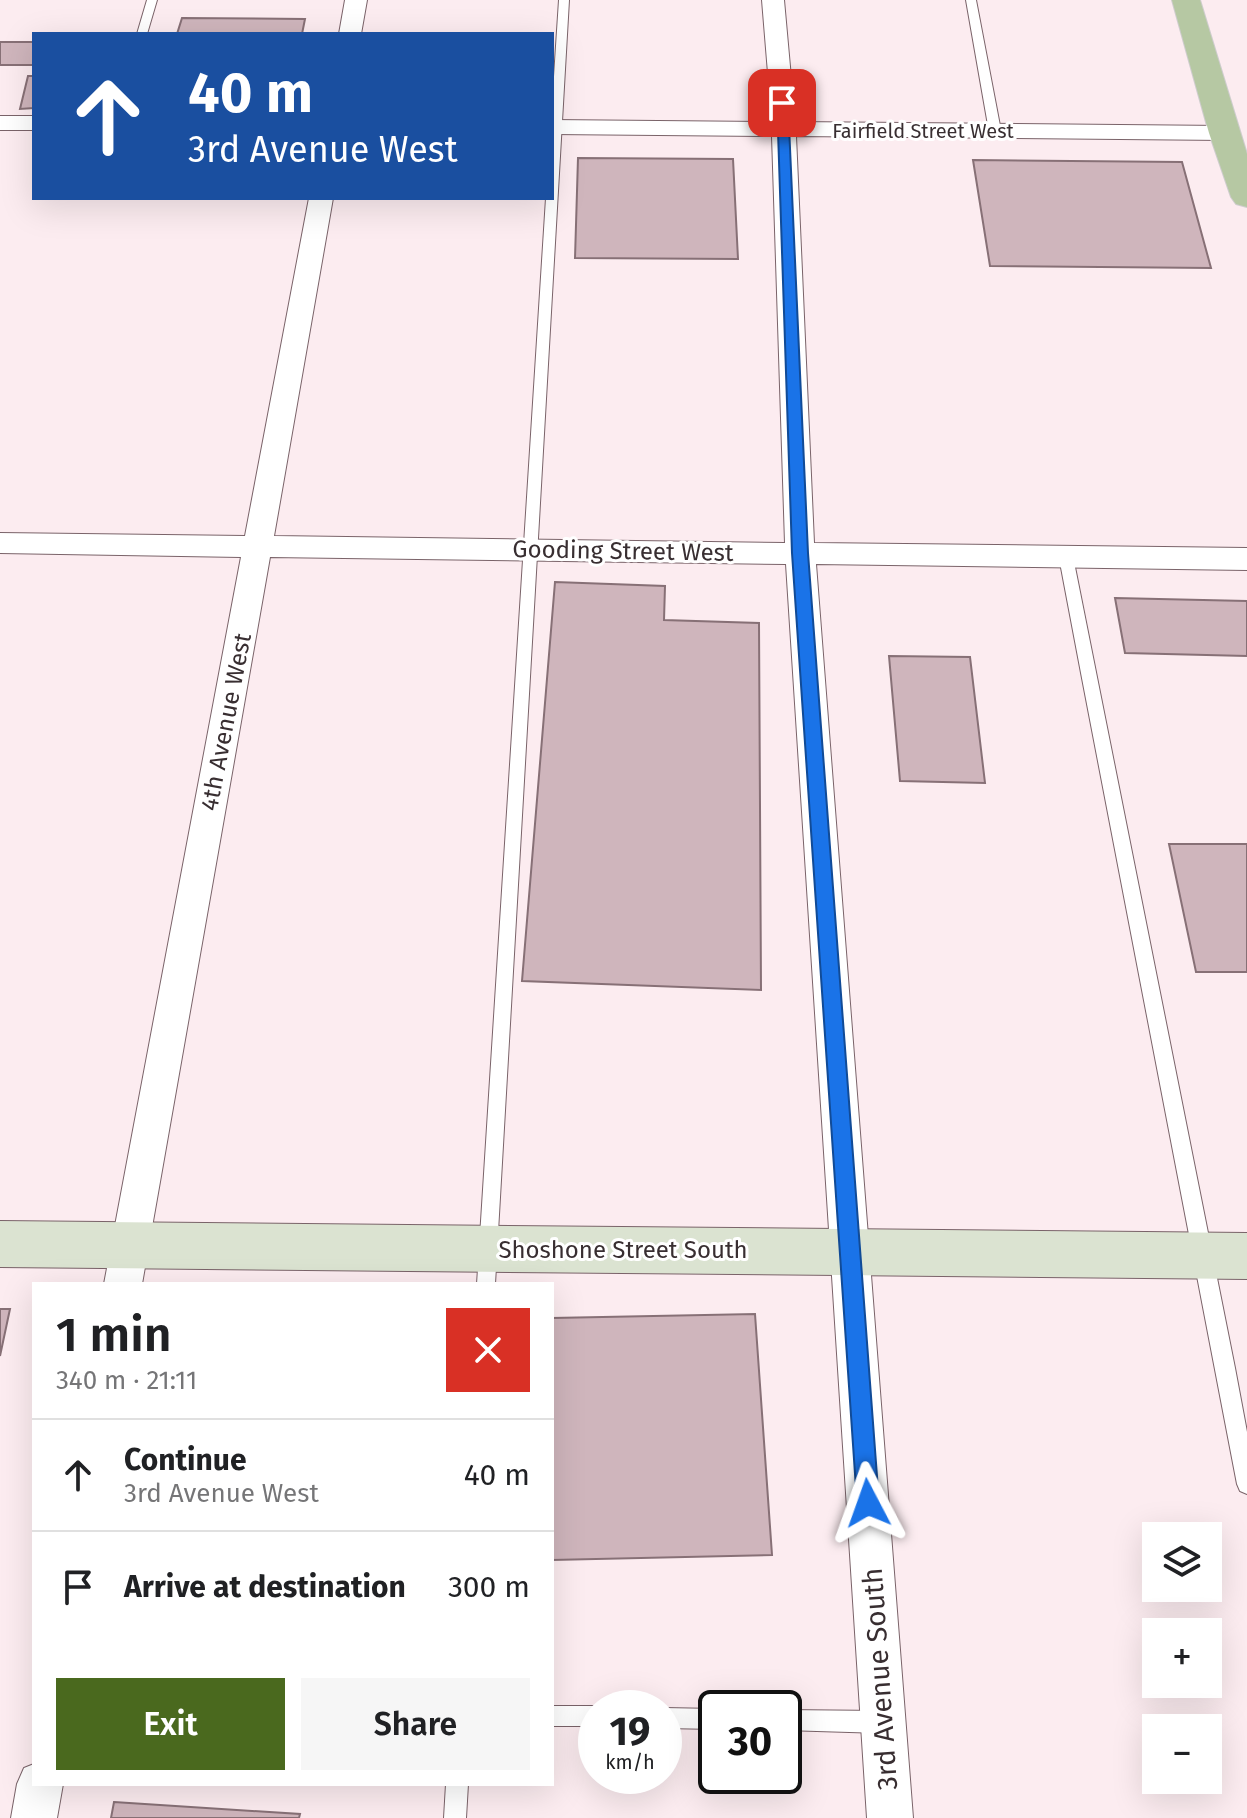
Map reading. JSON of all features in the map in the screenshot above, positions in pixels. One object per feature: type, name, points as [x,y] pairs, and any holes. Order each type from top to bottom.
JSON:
[{"type":"main road","points":[[1186,0],[1236,133],[1247,197]]},
{"type":"main road","name":"Shoshone Street South","points":[[0,1244],[126,1264],[487,1266],[850,1252],[1226,1256]]},
{"type":"street","points":[[350,32],[356,0]]},
{"type":"street","name":"3rd Avenue South","points":[[773,0],[784,129],[800,553],[890,1818]]},
{"type":"street","points":[[0,123],[32,123]]},
{"type":"street","name":"Fairfield Street West","points":[[554,128],[1236,133]]},
{"type":"street","name":"4th Avenue West","points":[[126,1264],[321,200]]},
{"type":"street","name":"Gooding Street West","points":[[0,543],[1247,559]]},
{"type":"street","points":[[34,1818],[40,1786]]},
{"type":"lane","points":[[143,32],[152,0]]},
{"type":"lane","points":[[554,128],[564,0]]},
{"type":"lane","points":[[971,0],[995,131]]},
{"type":"lane","points":[[487,1266],[550,200]]},
{"type":"lane","points":[[1066,557],[1127,882],[1226,1256],[1247,1484]]},
{"type":"lane","points":[[554,1716],[578,1716]]},
{"type":"lane","points":[[802,1721],[883,1723]]},
{"type":"lane","points":[[455,1818],[457,1786]]},
{"type":"building","points":[[182,18],[305,19],[302,32],[178,32]]},
{"type":"building","points":[[0,42],[32,42],[32,65],[0,65]]},
{"type":"building","points":[[28,76],[32,76],[32,108],[20,109]]},
{"type":"building","points":[[578,158],[733,159],[738,259],[575,258]]},
{"type":"building","points":[[973,160],[1182,162],[1211,268],[990,266]]},
{"type":"building","points":[[555,582],[665,586],[664,620],[759,623],[761,990],[522,981]]},
{"type":"building","points":[[1115,598],[1247,601],[1247,656],[1125,653]]},
{"type":"building","points":[[889,656],[970,657],[985,783],[900,781]]},
{"type":"building","points":[[1169,844],[1247,844],[1247,972],[1196,972]]},
{"type":"building","points":[[0,1309],[10,1309],[0,1356]]},
{"type":"building","points":[[755,1314],[772,1555],[554,1560],[554,1318]]},
{"type":"building","points":[[114,1802],[300,1814],[299,1818],[111,1818]]},
{"type":"route","points":[[782,103],[800,553],[868,1503]]}]
